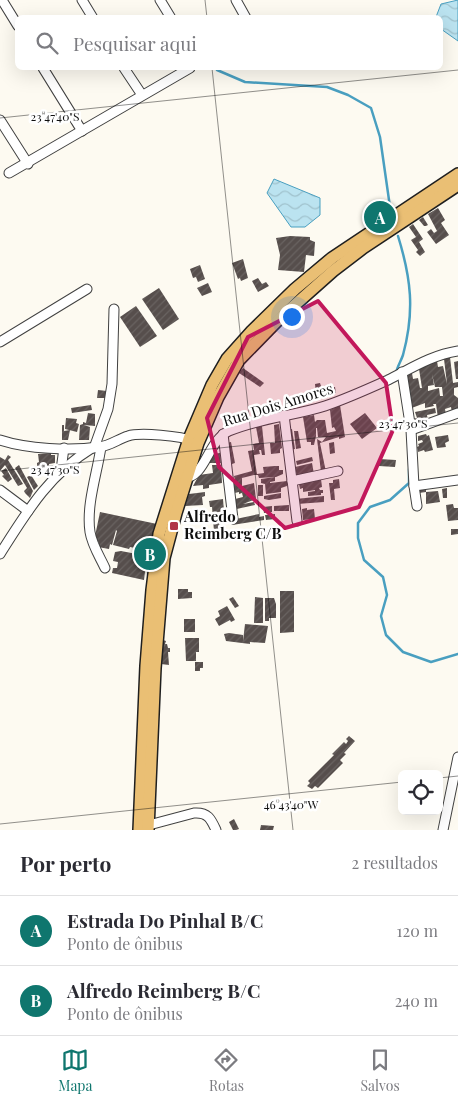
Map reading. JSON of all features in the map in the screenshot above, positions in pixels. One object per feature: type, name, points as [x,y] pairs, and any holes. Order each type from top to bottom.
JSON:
[{"type":"main road","points":[[144,828],[140,810],[146,666],[159,534],[181,478],[212,386],[227,359],[252,331],[295,289],[332,258],[458,174]]},
{"type":"main road","points":[[193,441],[233,368],[251,346],[279,319],[363,248],[458,185]]},
{"type":"main road","points":[[144,828],[164,558],[181,478]]},
{"type":"street","points":[[2,0],[15,21]]},
{"type":"street","points":[[82,0],[91,15]]},
{"type":"street","points":[[160,0],[169,15]]},
{"type":"street","points":[[236,0],[244,15]]},
{"type":"street","points":[[44,70],[82,131]]},
{"type":"street","points":[[125,70],[142,95]]},
{"type":"street","points":[[9,173],[28,164],[186,70]]},
{"type":"street","points":[[0,120],[28,164]]},
{"type":"street","points":[[0,342],[87,289]]},
{"type":"street","points":[[105,568],[90,533],[90,521],[97,448],[108,409],[112,384],[114,309]]},
{"type":"street","name":"Rua Dois Amores","points":[[181,478],[198,472],[214,443],[223,434],[284,415],[325,406],[387,380],[428,359],[458,351]]},
{"type":"street","points":[[402,372],[417,506]]},
{"type":"street","points":[[410,430],[458,413]]},
{"type":"street","points":[[284,415],[297,521]]},
{"type":"street","points":[[0,554],[28,510],[61,470],[73,460],[97,448],[135,434],[193,441]]},
{"type":"street","points":[[223,434],[232,519]]},
{"type":"street","points":[[0,440],[25,446],[97,448]]},
{"type":"street","points":[[61,470],[64,448]]},
{"type":"street","points":[[292,481],[338,471]]},
{"type":"street","points":[[414,486],[458,480]]},
{"type":"street","points":[[0,490],[28,510]]},
{"type":"street","points":[[443,830],[458,757]]},
{"type":"street","points":[[144,828],[194,813],[201,813],[211,819],[216,830]]},
{"type":"highlighted area","points":[[318,301],[386,383],[393,430],[359,507],[285,528],[219,467],[207,418],[248,337]]},
{"type":"water","points":[[458,0],[458,41],[443,30],[443,15],[437,15],[441,4]]},
{"type":"water","points":[[274,179],[320,198],[320,215],[305,227],[291,227],[267,193]]},
{"type":"building","points":[[438,208],[445,220],[441,223],[449,235],[436,244],[427,232],[431,229],[434,233],[437,231],[428,214]]},
{"type":"building","points":[[423,217],[428,225],[426,226],[419,220]]},
{"type":"building","points":[[413,224],[423,239],[419,242],[425,252],[420,256],[416,252],[418,250],[411,240],[416,237],[409,227]]},
{"type":"building","points":[[290,236],[310,237],[310,240],[315,242],[314,256],[306,255],[304,272],[278,270],[280,255],[276,238]]},
{"type":"building","points":[[243,259],[248,278],[241,281],[240,278],[238,279],[232,263]]},
{"type":"building","points":[[200,265],[205,279],[198,282],[196,277],[193,278],[190,269]]},
{"type":"building","points":[[258,278],[262,284],[266,282],[269,286],[258,292],[252,281]]},
{"type":"building","points":[[208,283],[212,292],[202,296],[197,288]]},
{"type":"building","points":[[159,288],[179,319],[163,330],[142,299]]},
{"type":"building","points":[[136,306],[157,336],[140,347],[120,317]]},
{"type":"building","points":[[450,357],[453,383],[458,382],[458,387],[454,388],[454,395],[458,398],[458,409],[452,413],[451,407],[445,409],[446,415],[438,418],[436,404],[425,408],[425,403],[409,409],[407,376],[412,373],[413,379],[418,378],[420,388],[422,388],[419,369],[437,361],[438,367],[443,366],[447,384],[444,359]],"holes":[[[432,374],[435,387],[442,387],[443,396],[440,396],[439,388],[428,391],[428,386],[434,385]]]},
{"type":"building","points":[[458,361],[458,379],[456,379],[454,362]]},
{"type":"building","points":[[243,368],[264,383],[260,387],[239,373]]},
{"type":"building","points":[[320,383],[324,388],[335,387],[336,393],[316,394],[315,384]]},
{"type":"building","points":[[98,390],[107,391],[106,398],[97,398]]},
{"type":"building","points":[[91,405],[92,410],[72,413],[71,408]]},
{"type":"building","points":[[340,405],[345,437],[320,443],[326,472],[321,472],[317,439],[322,442],[326,437],[318,437],[316,428],[314,445],[311,445],[311,442],[307,442],[303,417],[314,415],[315,422],[317,420],[325,420],[327,433],[336,431],[334,427],[332,428],[330,410]]},
{"type":"building","points":[[435,408],[436,413],[427,415],[428,421],[413,424],[412,419],[417,418],[415,412]]},
{"type":"building","points":[[88,413],[95,414],[95,426],[84,425],[90,427],[89,440],[79,440],[80,425],[83,422],[86,423]]},
{"type":"building","points":[[365,413],[377,428],[362,439],[350,424]]},
{"type":"building","points":[[66,418],[77,419],[76,423],[79,424],[77,432],[65,429]]},
{"type":"building","points":[[279,424],[282,448],[280,453],[271,454],[270,443],[275,443],[274,425]]},
{"type":"building","points":[[62,425],[64,425],[64,431],[70,430],[68,440],[62,440]]},
{"type":"building","points":[[262,426],[265,455],[262,455],[261,450],[259,450],[260,454],[254,455],[257,474],[264,473],[263,467],[279,466],[279,470],[283,470],[283,474],[276,477],[259,478],[258,475],[254,475],[242,478],[242,486],[254,483],[256,499],[243,504],[254,502],[255,505],[232,510],[231,500],[243,497],[242,493],[239,494],[239,492],[230,494],[229,483],[235,481],[234,476],[252,471],[248,451],[254,450],[253,444],[259,443],[256,427]]},
{"type":"building","points":[[288,429],[292,429],[295,449],[290,450]]},
{"type":"building","points":[[294,431],[298,431],[301,448],[296,449]]},
{"type":"building","points":[[426,434],[427,436],[429,435],[433,450],[418,452],[418,444],[423,442],[422,440],[418,441],[418,436]]},
{"type":"building","points":[[448,435],[449,441],[445,443],[446,447],[437,448],[435,437]]},
{"type":"building","points":[[231,442],[235,463],[232,464],[227,443]]},
{"type":"building","points":[[334,442],[335,453],[330,454],[329,443]]},
{"type":"building","points":[[51,453],[51,455],[55,455],[55,463],[49,464],[49,467],[37,466],[39,462],[38,454]]},
{"type":"building","points":[[220,453],[221,463],[208,463],[208,457],[212,457],[212,454]]},
{"type":"building","points":[[8,455],[11,457],[8,460],[23,484],[18,486],[5,465],[0,471],[0,457],[5,460]]},
{"type":"building","points":[[312,457],[313,461],[297,465],[296,461]]},
{"type":"building","points":[[379,459],[396,460],[395,467],[379,466]]},
{"type":"building","points":[[312,463],[314,474],[297,476],[295,467]]},
{"type":"building","points":[[19,465],[33,491],[30,498],[24,491],[27,488],[15,468]]},
{"type":"building","points":[[212,465],[221,465],[222,483],[209,485],[209,488],[203,489],[203,485],[193,486],[199,475],[213,473]]},
{"type":"building","points":[[6,468],[12,479],[8,482],[2,476],[4,475],[1,471]]},
{"type":"building","points":[[31,475],[38,486],[34,490],[27,477]]},
{"type":"building","points":[[275,477],[275,481],[270,483],[287,481],[287,486],[281,488],[281,492],[266,494],[265,484],[261,483],[261,479]]},
{"type":"building","points":[[321,479],[322,487],[319,488],[323,490],[323,493],[321,495],[308,496],[308,492],[315,490],[303,492],[303,488],[300,489],[299,484]]},
{"type":"building","points":[[339,479],[340,488],[334,489],[335,500],[331,500],[329,483]]},
{"type":"building","points":[[258,485],[263,485],[263,496],[258,496]]},
{"type":"building","points":[[426,486],[426,492],[419,493],[418,487]]},
{"type":"building","points":[[447,488],[447,498],[443,498],[442,489]]},
{"type":"building","points":[[438,491],[440,502],[426,504],[426,492]]},
{"type":"building","points":[[205,492],[205,496],[202,497],[203,505],[185,506],[189,494]]},
{"type":"building","points":[[281,493],[281,498],[264,499],[264,496]]},
{"type":"building","points":[[324,496],[324,502],[297,504],[296,499]]},
{"type":"building","points":[[223,499],[224,511],[218,512],[220,530],[214,531],[212,507],[210,507],[209,501]]},
{"type":"building","points":[[453,504],[454,508],[458,508],[458,520],[448,521],[446,505]]},
{"type":"building","points":[[289,505],[289,511],[274,511],[274,506]]},
{"type":"building","points":[[272,506],[272,512],[264,513],[263,507]]},
{"type":"building","points":[[307,508],[307,510],[314,509],[315,519],[303,520],[302,509]]},
{"type":"building","points":[[100,512],[157,524],[150,551],[113,545],[116,530],[109,549],[98,547],[99,542],[94,541]]},
{"type":"building","points":[[259,514],[259,517],[264,516],[264,520],[232,525],[231,520]]},
{"type":"building","points":[[275,514],[275,519],[266,520],[265,515]]},
{"type":"building","points":[[451,529],[458,529],[458,534],[451,535]]},
{"type":"building","points":[[121,551],[147,556],[144,580],[112,573],[113,568],[117,568],[118,562],[113,561],[115,552]]},
{"type":"building","points":[[178,589],[188,589],[188,592],[192,592],[192,598],[178,599]]},
{"type":"building","points":[[280,591],[294,591],[294,632],[280,633]]},
{"type":"building","points":[[233,597],[239,606],[235,608],[229,599]]},
{"type":"building","points":[[255,597],[263,598],[263,623],[254,623]]},
{"type":"building","points":[[265,598],[274,598],[276,604],[276,618],[269,618],[269,621],[265,621]]},
{"type":"building","points":[[227,606],[235,620],[231,622],[230,620],[219,626],[215,619],[220,616],[218,611]]},
{"type":"building","points":[[184,619],[195,619],[195,632],[184,632]]},
{"type":"building","points":[[245,624],[268,626],[265,643],[250,642],[250,644],[226,641],[224,634],[229,633],[243,635],[243,641]]},
{"type":"building","points":[[185,638],[199,638],[199,652],[196,652],[196,661],[186,661]]},
{"type":"building","points":[[163,640],[166,641],[165,644],[170,648],[170,652],[168,652],[169,665],[161,664]]},
{"type":"building","points":[[195,662],[203,662],[203,668],[200,668],[200,671],[195,671]]},
{"type":"building","points":[[349,736],[355,741],[340,760],[343,763],[318,788],[315,786],[312,789],[307,786],[310,783],[308,781],[334,755],[332,754],[344,742],[346,744],[348,741],[346,739]]},
{"type":"building","points":[[234,819],[239,829],[236,830],[233,830],[229,822]]},
{"type":"building","points":[[261,825],[274,826],[273,830],[260,830]]},
{"type":"waterway","points":[[217,70],[245,82],[327,87],[348,95],[371,108],[380,137],[390,207]]},
{"type":"waterway","points":[[396,373],[407,339],[410,309],[406,266],[398,236]]},
{"type":"waterway","points":[[409,469],[409,483],[390,500],[370,507],[358,523],[358,538],[364,560],[383,577],[387,595],[381,616],[386,635],[403,652],[431,662],[458,654]]},
{"type":"place","name":"Estrada Do Pinhal B/C","points":[[380,217]]},
{"type":"place","name":"Alfredo Reimberg C/B","points":[[174,526]]},
{"type":"place","name":"Alfredo Reimberg B/C","points":[[150,554]]}]
